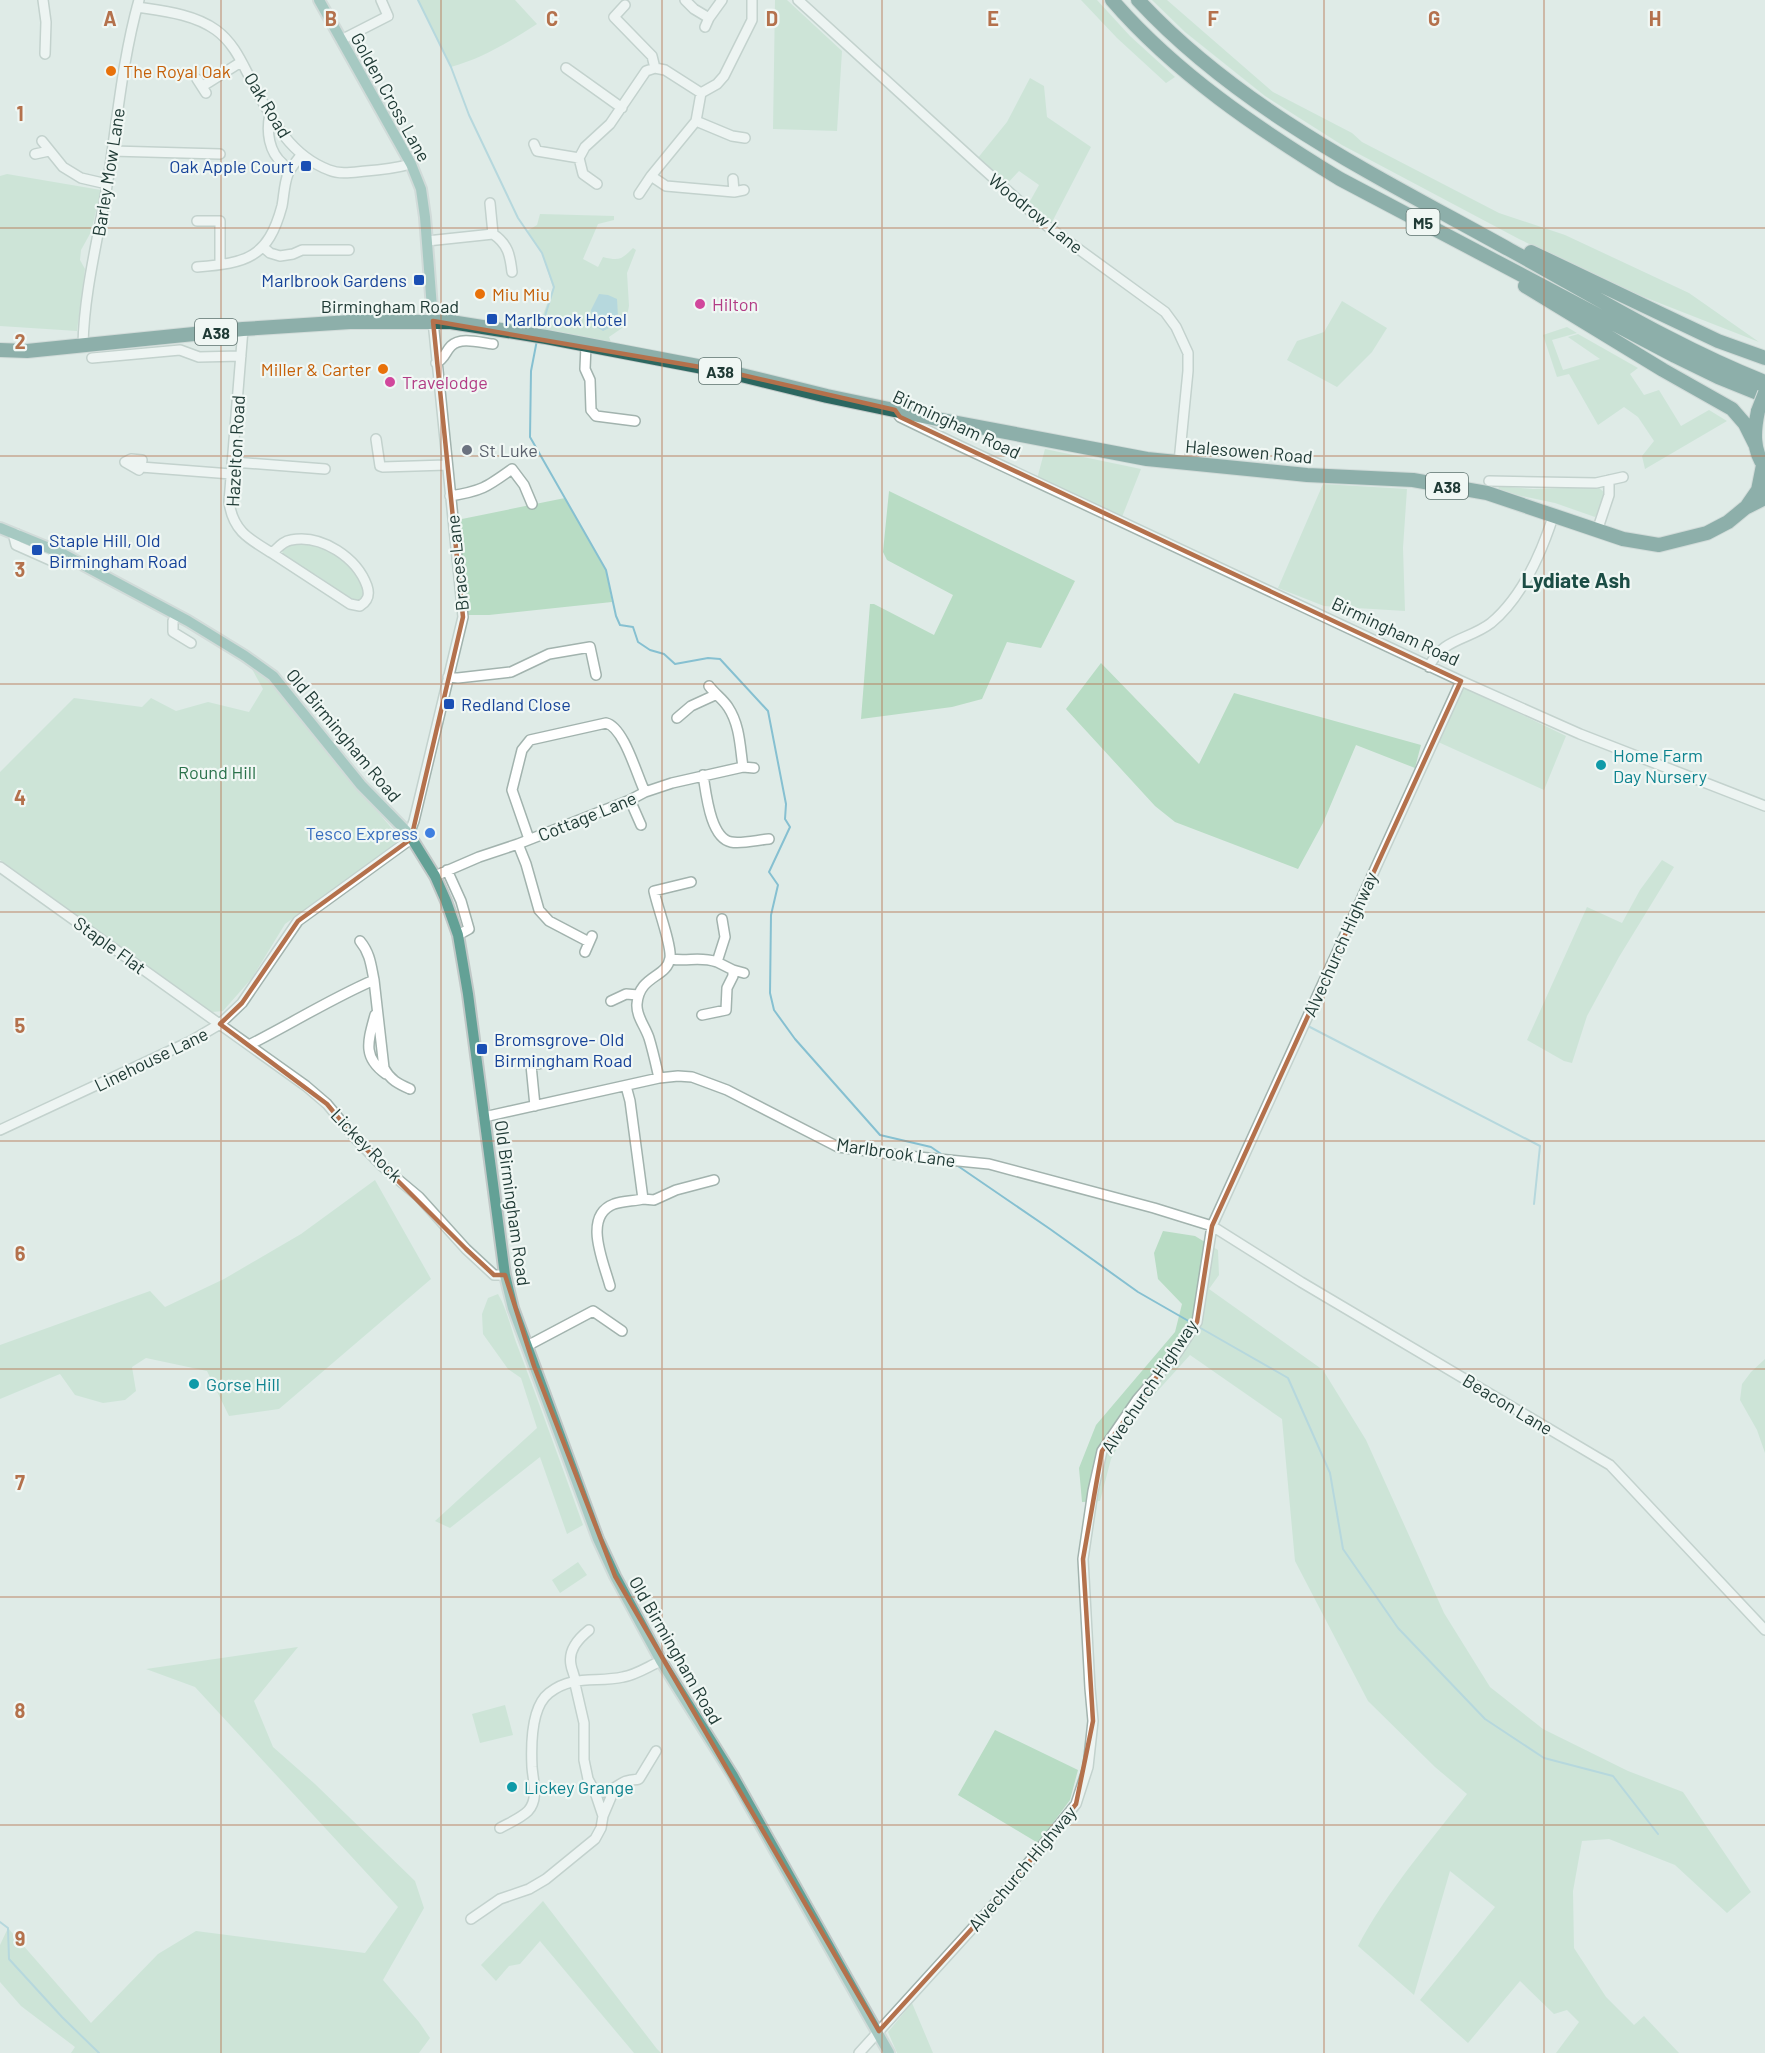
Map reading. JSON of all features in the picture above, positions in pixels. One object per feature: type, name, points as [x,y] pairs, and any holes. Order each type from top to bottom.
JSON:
[{"type":"highway","name":"M5","points":[[1112,0],[1164,53],[1253,124],[1340,179],[1676,356],[1718,377],[1765,394]]},
{"type":"highway","name":"M5","points":[[1138,0],[1191,52],[1228,81],[1288,124],[1372,176],[1691,349],[1765,382]]},
{"type":"highway","points":[[1372,176],[1679,323],[1718,341],[1765,358]]},
{"type":"highway","points":[[1409,214],[1732,409],[1745,424],[1764,466]]},
{"type":"highway","name":"Birmingham Road","points":[[0,350],[27,351],[243,329],[350,322],[451,322],[729,372],[895,410]]},
{"type":"highway","points":[[1755,444],[1754,427],[1765,394]]},
{"type":"highway","name":"Halesowen Road","points":[[895,410],[1147,459],[1307,475],[1413,480],[1487,493],[1623,539],[1659,545],[1707,533],[1765,498]]},
{"type":"highway","name":"Halesowen Road","points":[[1746,508],[1758,490],[1764,466]]},
{"type":"main road","name":"Golden Cross Lane","points":[[319,0],[411,164],[421,189],[426,217],[433,321]]},
{"type":"main road","name":"Old Birmingham Road","points":[[0,528],[61,553],[177,615],[245,656],[273,676],[361,785],[410,837],[435,876],[458,935],[468,994],[505,1275],[513,1308],[598,1539],[615,1576],[661,1661],[733,1776],[879,2031],[889,2053]]},
{"type":"street","points":[[43,0],[46,22],[45,54]]},
{"type":"street","points":[[341,40],[388,16],[381,0]]},
{"type":"street","points":[[685,0],[707,22],[722,0]]},
{"type":"street","points":[[701,93],[717,84],[723,76],[752,20],[752,0]]},
{"type":"street","name":"Woodrow Lane","points":[[798,0],[1047,226],[1165,312],[1176,327],[1188,353],[1179,462]]},
{"type":"street","name":"Oak Road","points":[[138,3],[203,22],[230,43],[283,135],[301,155],[330,171],[345,173],[397,168],[411,164]]},
{"type":"street","name":"Barley Mow Lane","points":[[83,345],[83,317],[107,184],[121,88],[138,3]]},
{"type":"street","points":[[625,5],[612,21],[652,56],[656,68]]},
{"type":"street","points":[[202,86],[241,62]]},
{"type":"street","points":[[566,68],[622,108]]},
{"type":"street","points":[[590,182],[583,174],[579,158],[585,147],[610,124],[646,71],[656,68],[665,70],[701,93]]},
{"type":"street","points":[[639,194],[696,121],[701,93]]},
{"type":"street","points":[[270,114],[267,127],[275,157],[283,164]]},
{"type":"street","points":[[696,121],[732,140],[745,138]]},
{"type":"street","points":[[42,141],[63,166],[81,178],[107,184]]},
{"type":"street","points":[[275,157],[284,150]]},
{"type":"street","points":[[35,154],[49,151]]},
{"type":"street","points":[[112,151],[220,154]]},
{"type":"street","points":[[535,151],[579,158]]},
{"type":"street","points":[[197,267],[234,262],[252,256],[263,247],[276,226],[287,176],[301,155]]},
{"type":"street","points":[[651,176],[666,186],[734,192],[744,190]]},
{"type":"street","points":[[733,179],[734,192]]},
{"type":"street","points":[[490,203],[493,234]]},
{"type":"street","points":[[197,221],[220,221],[220,264]]},
{"type":"street","points":[[427,241],[493,234],[502,240],[510,252],[512,272]]},
{"type":"street","points":[[263,247],[270,253],[280,256],[302,250],[349,250]]},
{"type":"street","points":[[331,251],[331,263]]},
{"type":"street","name":"Braces Lane","points":[[410,837],[463,617],[433,321]]},
{"type":"street","name":"Hazelton Road","points":[[243,329],[231,474],[230,502],[235,522],[250,540],[350,604],[360,606],[367,599],[369,591],[364,577],[354,562],[319,542],[303,539],[291,540],[272,553]]},
{"type":"street","name":"Birmingham Road","points":[[436,363],[444,359],[450,346],[457,342],[493,344]]},
{"type":"street","points":[[586,345],[585,369],[590,380],[591,410],[596,416],[635,422]]},
{"type":"street","points":[[92,357],[180,350],[199,357],[241,356]]},
{"type":"street","name":"Birmingham Road","points":[[895,410],[900,417],[1429,667],[1580,734],[1765,806]]},
{"type":"street","points":[[376,439],[378,460],[382,467],[447,465]]},
{"type":"street","points":[[450,496],[485,488],[512,469],[520,460]]},
{"type":"street","points":[[232,462],[324,469]]},
{"type":"street","points":[[141,466],[231,474]]},
{"type":"street","points":[[512,469],[524,485],[532,504]]},
{"type":"street","points":[[1489,482],[1585,483],[1623,477]]},
{"type":"street","points":[[1597,531],[1610,495],[1609,480]]},
{"type":"street","points":[[1429,667],[1438,651],[1491,622],[1518,592],[1540,552],[1553,517]]},
{"type":"street","points":[[177,615],[173,621],[173,632],[191,643]]},
{"type":"street","points":[[448,677],[511,672],[549,654],[590,647],[596,675]]},
{"type":"street","name":"Alvechurch Highway","points":[[860,2053],[999,1899],[1076,1804],[1088,1767],[1093,1721],[1083,1559],[1102,1451],[1137,1400],[1177,1353],[1197,1322],[1212,1226],[1461,681]]},
{"type":"street","points":[[709,686],[715,695],[728,706],[736,723],[743,767]]},
{"type":"street","points":[[677,718],[691,706],[715,695]]},
{"type":"street","points":[[529,839],[512,790],[522,750],[530,740],[610,723],[622,737],[645,792]]},
{"type":"street","name":"Cottage Lane","points":[[435,876],[630,800],[645,792],[703,775],[743,767],[754,768]]},
{"type":"street","points":[[703,775],[714,826],[721,836],[731,842],[769,839]]},
{"type":"street","points":[[630,800],[641,825]]},
{"type":"street","name":"Linehouse Lane","points":[[0,1130],[191,1041],[220,1024],[242,1003],[298,921],[410,837]]},
{"type":"street","points":[[518,844],[539,910],[549,921],[590,939],[585,952]]},
{"type":"street","name":"Staple Flat","points":[[0,867],[220,1024]]},
{"type":"street","points":[[447,870],[461,901],[469,929],[458,935]]},
{"type":"street","points":[[659,1078],[648,1035],[636,1011],[638,995],[642,987],[650,978],[663,970],[670,959],[670,944],[649,892],[685,881]]},
{"type":"street","points":[[717,962],[725,937],[722,919]]},
{"type":"street","points":[[360,941],[367,949],[370,958],[384,1068],[388,1076],[398,1084],[410,1089]]},
{"type":"street","points":[[670,959],[683,961],[704,957],[744,973]]},
{"type":"street","points":[[702,1015],[730,1010],[727,988],[733,976],[733,970]]},
{"type":"street","points":[[249,1045],[292,1023],[336,996],[374,980]]},
{"type":"street","points":[[611,1001],[626,994],[638,995]]},
{"type":"street","name":"Lickey Rock","points":[[220,1024],[306,1086],[327,1104],[362,1146],[418,1197],[466,1249],[494,1275],[505,1275]]},
{"type":"street","points":[[535,1106],[531,1065],[542,1063]]},
{"type":"street","name":"Marlbrook Lane","points":[[484,1117],[659,1078],[692,1077],[727,1090],[838,1147],[989,1164],[1154,1208],[1212,1226]]},
{"type":"street","points":[[626,1086],[643,1199]]},
{"type":"street","points":[[610,1286],[596,1233],[599,1217],[612,1204],[643,1199],[654,1200],[676,1190],[714,1180]]},
{"type":"street","name":"Beacon Lane","points":[[1212,1226],[1301,1282],[1610,1465],[1765,1630]]},
{"type":"street","points":[[527,1346],[593,1311],[622,1331]]},
{"type":"street","points":[[589,1630],[578,1639],[572,1651],[570,1663],[576,1680],[584,1723],[584,1760],[588,1779],[603,1816]]},
{"type":"street","points":[[500,1828],[528,1811],[532,1802],[535,1787],[532,1767],[535,1714],[539,1704],[549,1693],[576,1680],[624,1677],[661,1661]]},
{"type":"street","points":[[595,1792],[614,1790],[625,1781],[639,1779],[656,1750]]},
{"type":"street","points":[[649,1761],[658,1768]]},
{"type":"street","points":[[471,1919],[500,1899],[529,1889],[546,1879],[595,1839],[614,1790]]},
{"type":"highlighted area","points":[[433,321],[729,372],[895,410],[900,417],[1461,681],[1212,1226],[1197,1322],[1102,1451],[1083,1559],[1093,1721],[1076,1804],[999,1899],[879,2031],[615,1576],[534,1366],[505,1275],[494,1275],[466,1249],[356,1139],[327,1104],[220,1024],[242,1003],[298,921],[411,839],[463,617]]},
{"type":"green space","points":[[418,0],[515,0],[537,24],[485,54],[451,67]]},
{"type":"green space","points":[[775,0],[787,0],[842,51],[837,131],[773,129]]},
{"type":"green space","points":[[1081,0],[1097,0],[1130,36],[1175,77],[1166,83],[1117,38]]},
{"type":"green space","points":[[1152,0],[1167,0],[1273,92],[1352,133],[1362,142],[1499,213],[1565,235],[1689,293],[1759,342],[1621,288],[1519,239],[1342,145],[1265,96],[1185,32]]},
{"type":"green space","points":[[1030,78],[1044,86],[1047,117],[1091,147],[1051,224],[1029,203],[1039,185],[1019,171],[1006,185],[977,159],[1007,122]]},
{"type":"green space","points":[[7,174],[101,190],[91,232],[81,250],[80,260],[85,269],[77,331],[0,326],[0,176]]},
{"type":"green space","points":[[540,214],[614,216],[614,220],[598,224],[583,259],[598,267],[603,257],[620,258],[633,248],[636,250],[627,273],[629,306],[625,326],[609,337],[611,342],[538,328],[553,288],[542,253],[527,231],[537,225]]},
{"type":"green space","points":[[1342,301],[1387,328],[1372,352],[1337,387],[1287,360],[1297,341],[1324,332]]},
{"type":"green space","points":[[1567,327],[1577,333],[1552,340],[1563,370],[1600,359],[1568,337],[1578,334],[1638,368],[1630,374],[1644,395],[1659,390],[1681,426],[1709,410],[1727,421],[1645,469],[1642,456],[1654,441],[1638,417],[1624,407],[1598,425],[1569,374],[1557,377],[1543,335]]},
{"type":"green space","points":[[1045,449],[1141,469],[1122,517],[1037,479]]},
{"type":"green space","points":[[1323,484],[1407,489],[1403,548],[1405,611],[1324,606],[1278,588]]},
{"type":"green space","points":[[1499,486],[1533,489],[1598,487],[1606,494],[1603,505],[1595,517],[1555,503],[1498,491]]},
{"type":"green space","points":[[889,491],[1075,581],[1041,648],[1007,642],[982,699],[952,707],[861,719],[870,604],[934,635],[953,595],[887,560],[883,552]]},
{"type":"green space","points":[[565,498],[606,570],[612,602],[489,615],[468,615],[457,520]]},
{"type":"green space","points":[[317,544],[348,560],[366,593],[362,601],[352,602],[315,574],[310,574],[282,557],[283,546]]},
{"type":"green space","points":[[1101,663],[1199,764],[1234,693],[1421,745],[1415,768],[1356,745],[1323,823],[1298,869],[1175,822],[1155,806],[1066,709]]},
{"type":"green space","name":"Round Hill","points":[[252,669],[274,684],[294,706],[326,751],[400,838],[393,846],[285,924],[252,978],[223,1011],[212,1012],[0,860],[0,772],[74,698],[142,707],[151,698],[176,711],[208,702],[249,712],[263,689]]},
{"type":"green space","points":[[1460,685],[1566,736],[1544,790],[1436,741]]},
{"type":"green space","points":[[1662,860],[1674,867],[1619,957],[1587,1016],[1572,1063],[1564,1061],[1527,1040],[1587,907],[1622,923],[1640,890]]},
{"type":"green space","points":[[375,1180],[431,1279],[279,1409],[229,1416],[207,1371],[146,1358],[132,1367],[136,1391],[125,1400],[103,1403],[75,1395],[60,1374],[0,1399],[0,1345],[150,1291],[165,1307],[224,1279],[301,1234]]},
{"type":"green space","points":[[1163,1231],[1195,1236],[1218,1250],[1219,1275],[1209,1289],[1323,1370],[1366,1440],[1444,1613],[1490,1687],[1543,1729],[1628,1771],[1683,1792],[1751,1892],[1727,1913],[1675,1865],[1609,1839],[1582,1841],[1573,1891],[1574,1948],[1606,1997],[1634,2025],[1644,2016],[1679,2053],[1556,2053],[1579,2022],[1567,2010],[1554,2014],[1520,1981],[1468,2043],[1420,2000],[1495,1907],[1450,1871],[1414,1995],[1358,1946],[1395,1887],[1467,1794],[1435,1767],[1368,1701],[1295,1561],[1282,1419],[1190,1355],[1135,1416],[1111,1459],[1100,1501],[1082,1502],[1079,1468],[1096,1425],[1175,1332],[1182,1304],[1158,1279],[1154,1253]]},
{"type":"green space","points":[[498,1294],[583,1525],[567,1534],[540,1457],[450,1528],[435,1521],[537,1428],[521,1378],[508,1369],[483,1334],[482,1314],[488,1298]]},
{"type":"green space","points":[[1765,1359],[1765,1453],[1757,1430],[1740,1400],[1742,1384]]},
{"type":"green space","points":[[578,1562],[587,1575],[560,1593],[552,1580]]},
{"type":"green space","points":[[298,1647],[254,1701],[273,1747],[315,1784],[415,1881],[424,1908],[383,1980],[430,2038],[419,2053],[71,2053],[75,2047],[21,2006],[0,1982],[0,1945],[8,1928],[91,2023],[158,1954],[196,1931],[365,1953],[398,1907],[195,1687],[146,1669]]},
{"type":"green space","points":[[505,1705],[513,1735],[480,1743],[472,1714]]},
{"type":"green space","points":[[995,1730],[1078,1770],[1070,1800],[1038,1843],[958,1795]]},
{"type":"green space","points":[[543,1901],[661,2053],[634,2053],[540,1941],[520,1964],[509,1966],[496,1981],[481,1965]]},
{"type":"green space","points":[[912,2003],[933,2053],[897,2053],[888,2032]]},
{"type":"water","points":[[599,294],[617,299],[618,316],[615,325],[603,331],[593,325],[591,310]]},
{"type":"waterway","points":[[418,0],[451,67],[469,115],[518,218],[542,253],[554,287],[540,332]]},
{"type":"waterway","points":[[537,340],[531,371],[530,437],[606,570],[620,625],[633,627],[638,642],[650,650],[664,654],[675,664],[708,658],[720,659],[768,711],[786,804],[785,819],[790,827],[769,872],[778,885],[771,915],[770,993],[774,1010],[795,1039],[880,1135],[931,1147],[944,1156]]},
{"type":"waterway","points":[[1306,1025],[1540,1146],[1534,1204]]},
{"type":"waterway","points":[[955,1164],[1138,1292],[1192,1323]]},
{"type":"waterway","points":[[1197,1326],[1288,1378],[1330,1473],[1343,1549],[1398,1628],[1485,1719],[1544,1758],[1613,1776],[1658,1834]]},
{"type":"waterway","points":[[0,1922],[8,1928],[9,1959],[62,2017],[99,2053]]},
{"type":"place","name":"The Royal Oak","points":[[111,71]]},
{"type":"place","name":"Oak Apple Court","points":[[306,166]]},
{"type":"place","name":"Marlbrook Gardens","points":[[419,280]]},
{"type":"place","name":"Miu Miu","points":[[480,294]]},
{"type":"place","name":"Hilton","points":[[700,304]]},
{"type":"place","name":"Marlbrook Hotel","points":[[492,319]]},
{"type":"place","name":"Miller & Carter","points":[[383,369]]},
{"type":"place","name":"Travelodge","points":[[390,382]]},
{"type":"place","name":"St Luke","points":[[467,450]]},
{"type":"place","name":"Staple Hill, Old Birmingham Road","points":[[37,550]]},
{"type":"place","name":"Redland Close","points":[[449,704]]},
{"type":"place","name":"Home Farm Day Nursery","points":[[1601,765]]},
{"type":"place","name":"Tesco Express","points":[[430,833]]},
{"type":"place","name":"Bromsgrove- Old Birmingham Road","points":[[482,1049]]},
{"type":"place","name":"Gorse Hill","points":[[194,1384]]},
{"type":"place","name":"Lickey Grange","points":[[512,1787]]},
{"type":"district","name":"Lydiate Ash","points":[[1576,579]]}]
